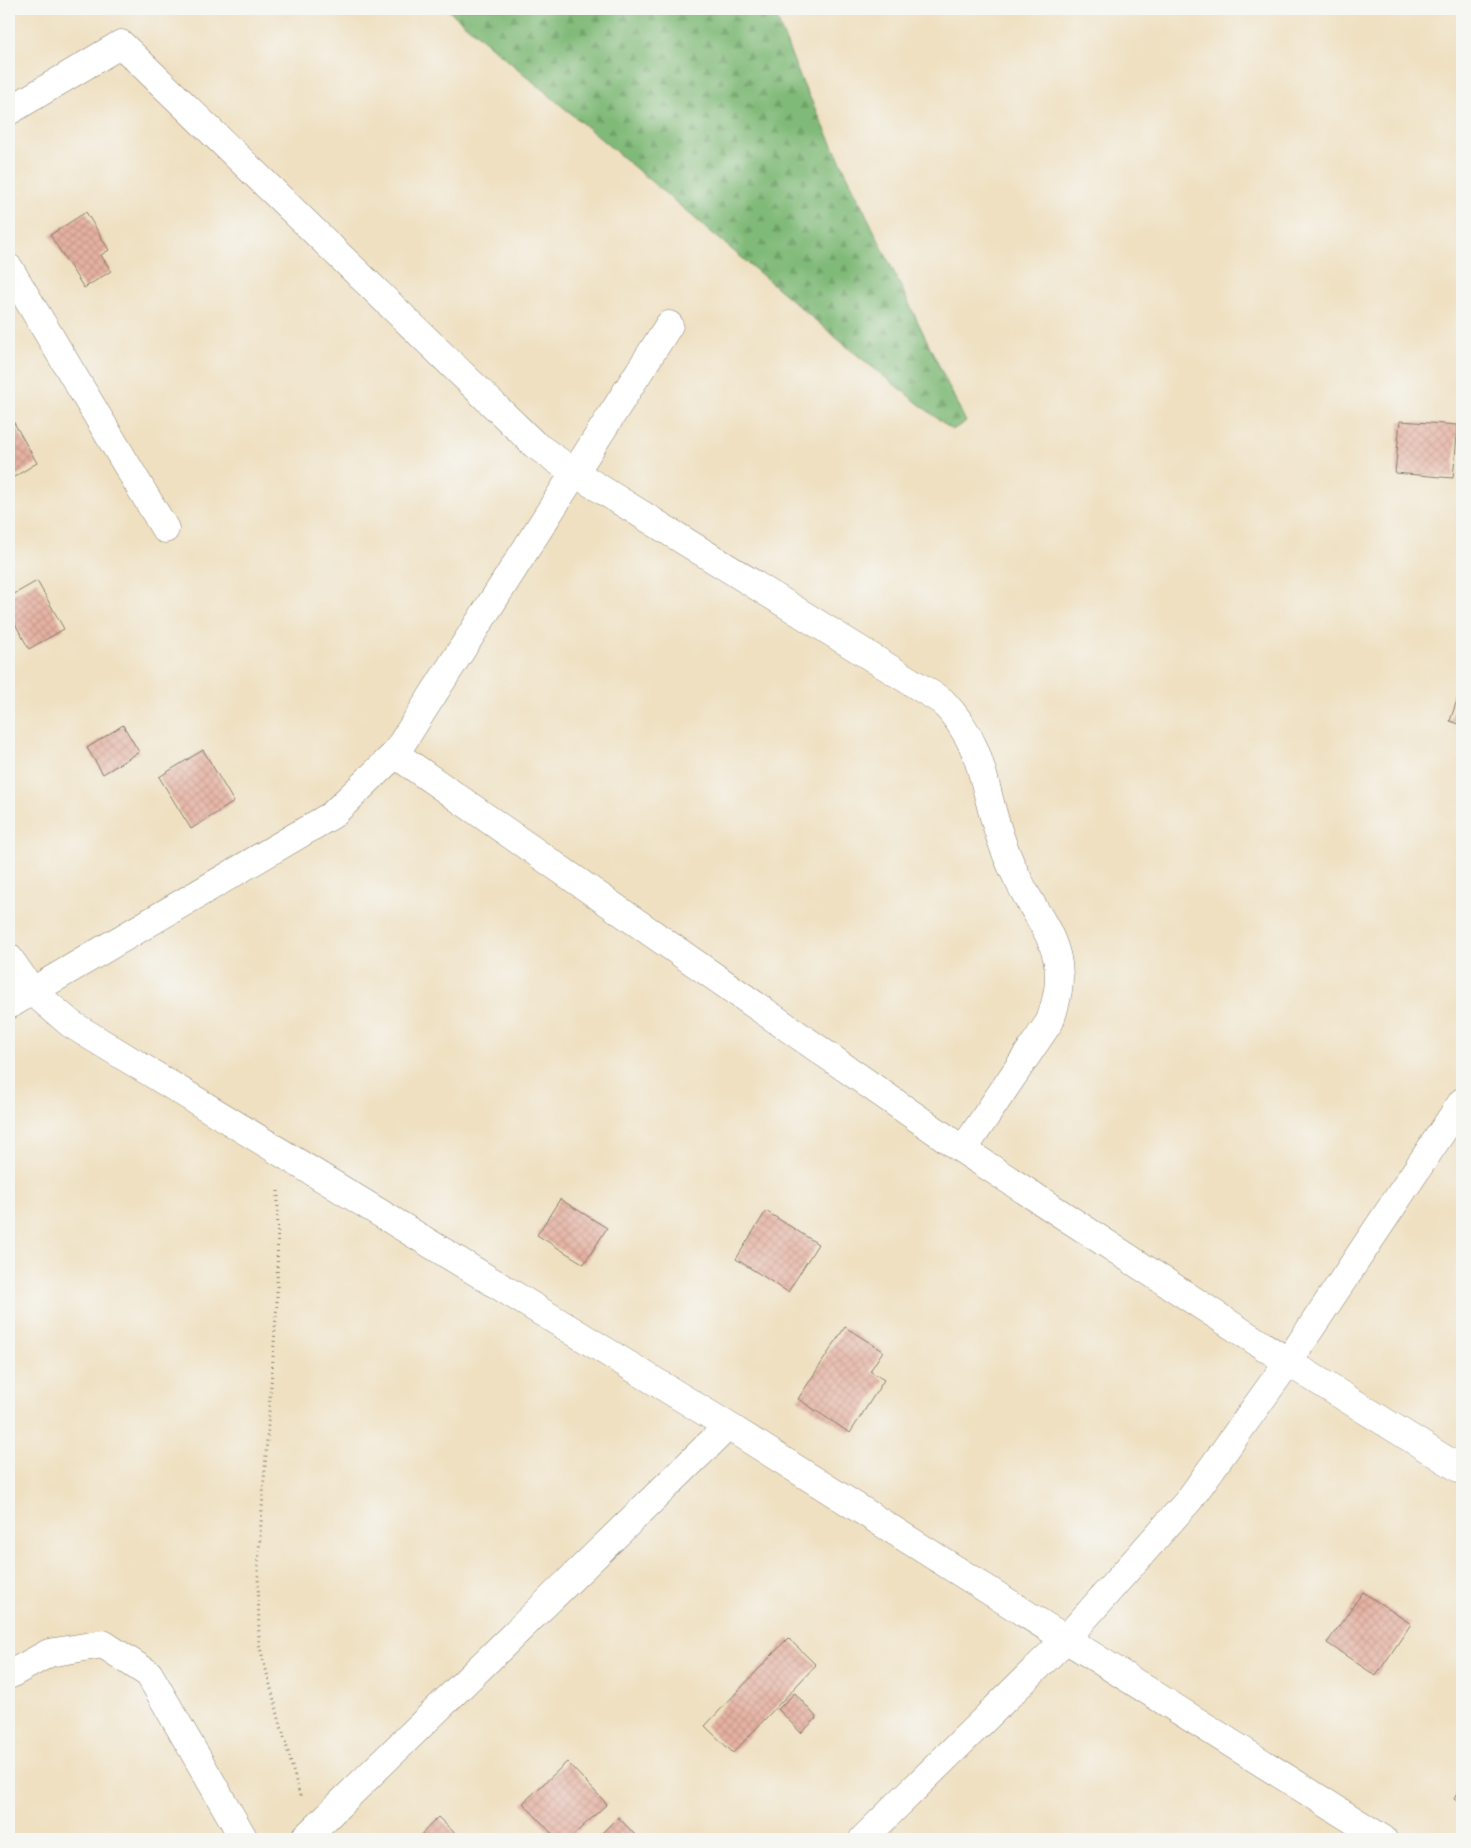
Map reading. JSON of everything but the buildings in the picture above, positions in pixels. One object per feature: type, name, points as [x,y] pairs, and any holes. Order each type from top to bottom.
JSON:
[{"type":"street","points":[[9,111],[121,44],[534,444],[575,473],[942,700],[968,732],[982,767],[990,807],[1003,845],[1022,887],[1053,942],[1060,976],[1058,998],[1050,1021],[963,1150]]},
{"type":"street","points":[[9,268],[165,529]]},
{"type":"street","points":[[9,1005],[332,815],[395,754],[669,325]]},
{"type":"street","points":[[395,754],[963,1150],[1288,1362],[1462,1470]]},
{"type":"street","points":[[9,958],[32,991],[71,1024],[728,1426],[1064,1640],[1383,1839]]},
{"type":"street","points":[[863,1839],[1064,1640],[1189,1500],[1288,1362],[1462,1102]]},
{"type":"street","points":[[310,1834],[728,1426]]},
{"type":"street","points":[[9,1675],[49,1653],[104,1644],[149,1674],[244,1839]]},
{"type":"path","points":[[278,1150],[277,1302],[258,1564],[258,1644],[310,1834]]},
{"type":"green space","points":[[447,9],[773,9],[800,77],[966,422],[952,430],[852,351]]}]
